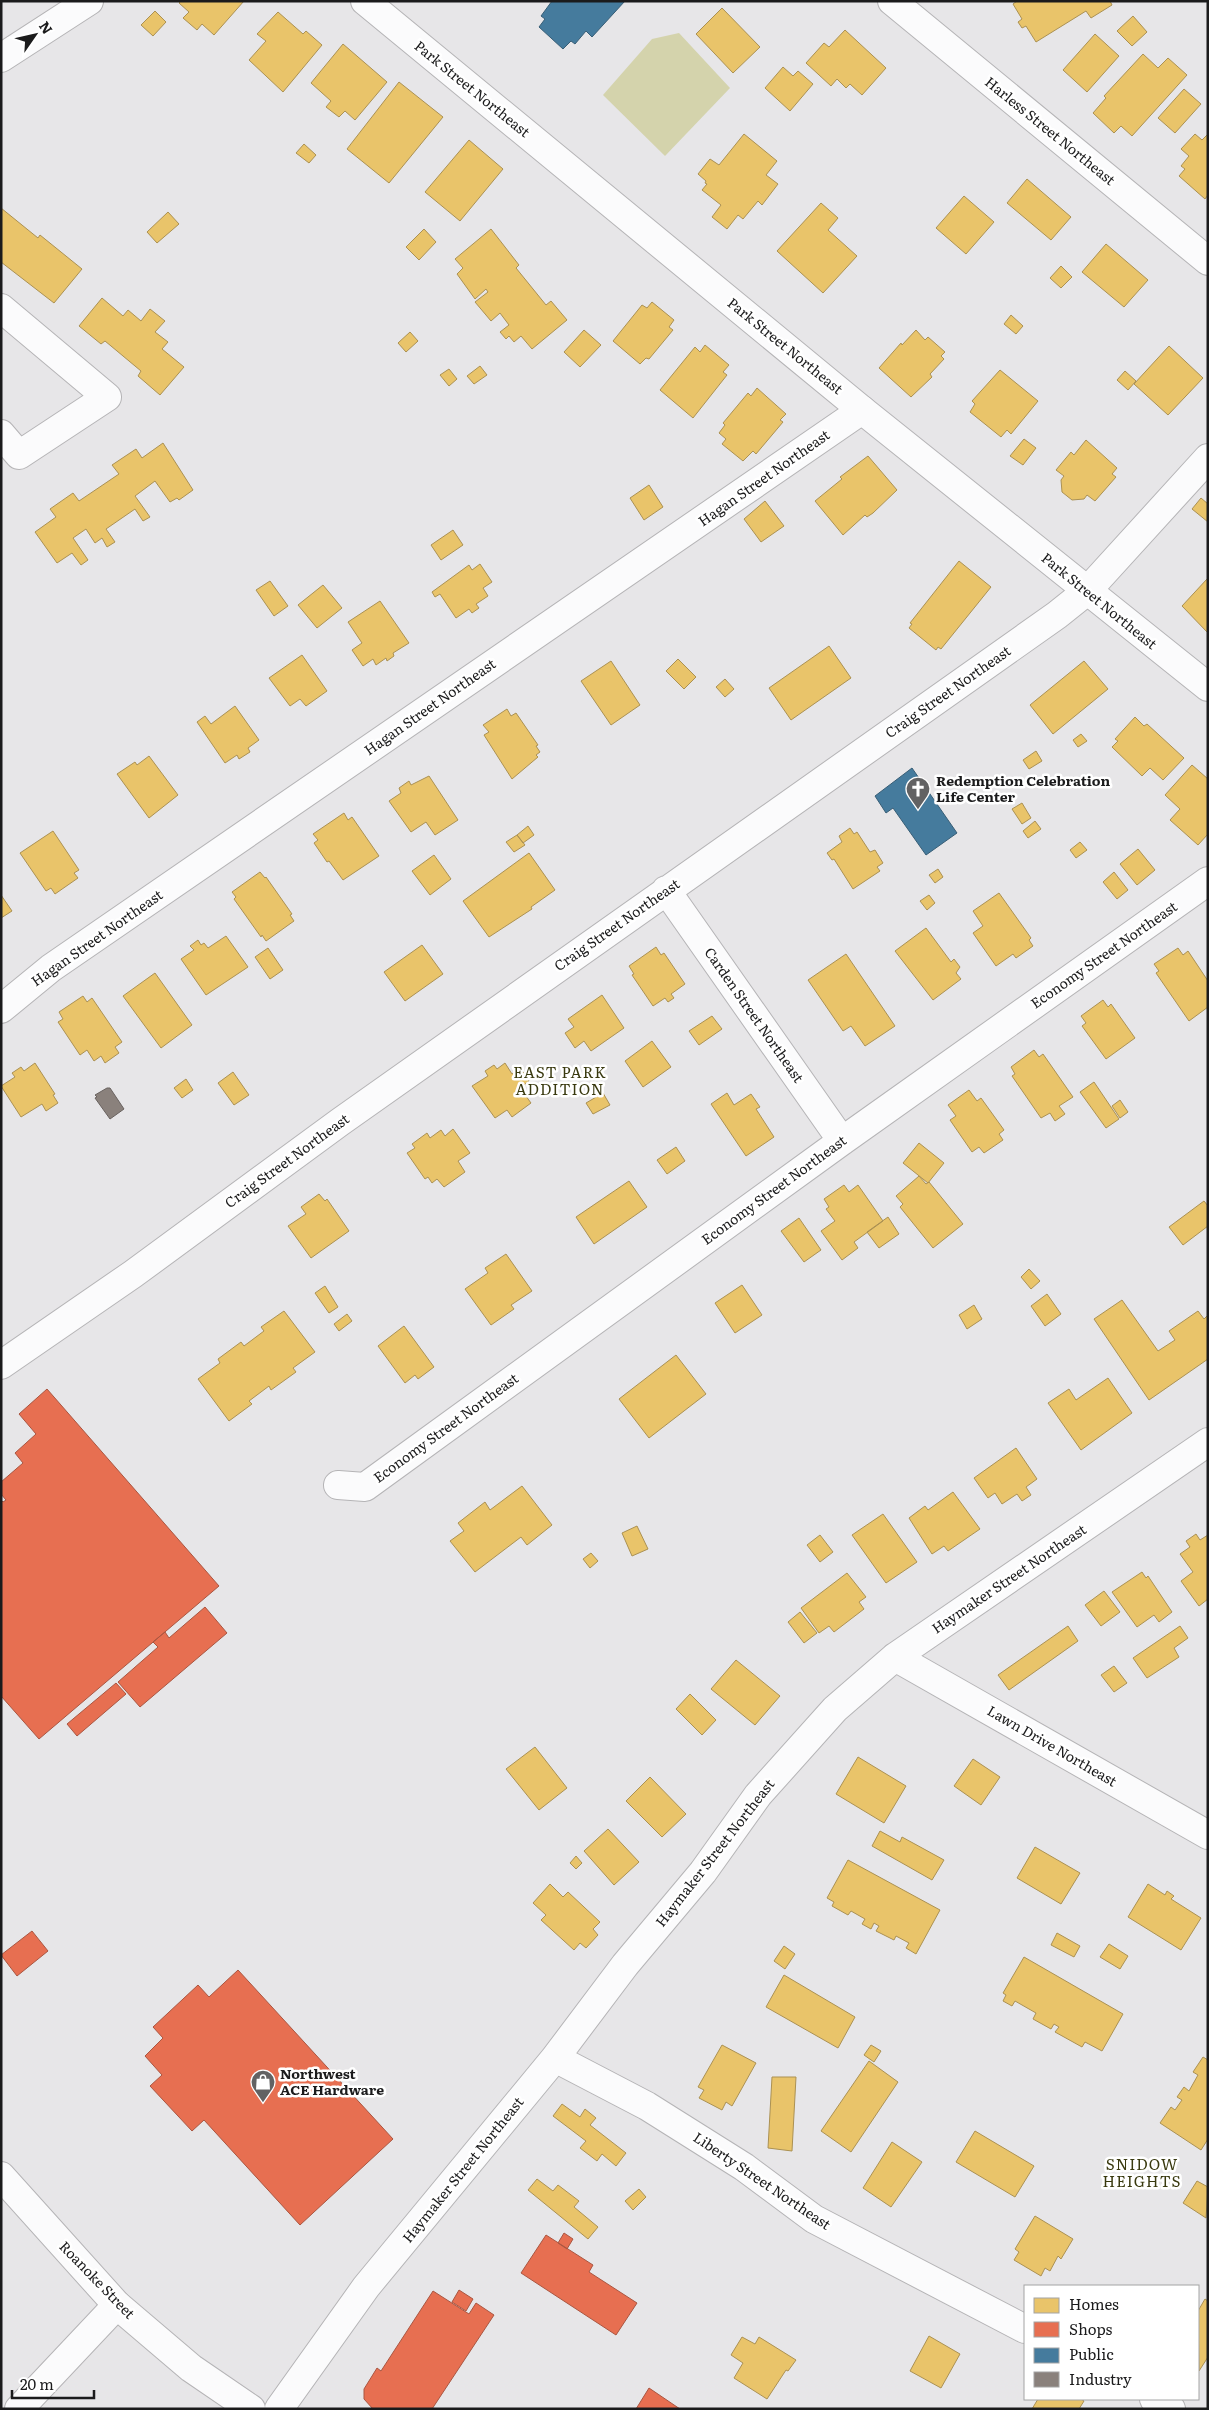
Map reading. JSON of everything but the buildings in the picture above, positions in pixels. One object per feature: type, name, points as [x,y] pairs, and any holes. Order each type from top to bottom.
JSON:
[{"type":"street","points":[[1,58],[89,1]]},
{"type":"street","name":"Park Street Northeast","points":[[365,1],[862,410],[1208,687]]},
{"type":"street","name":"Harless Street Northeast","points":[[892,1],[1208,261]]},
{"type":"street","points":[[1,308],[107,397],[19,455],[1,434]]},
{"type":"street","name":"Hagan Street Northeast","points":[[1,1009],[51,968],[862,410]]},
{"type":"street","name":"Craig Street Northeast","points":[[1,1365],[133,1274],[340,1122],[1057,615],[1087,591],[1208,458]]},
{"type":"street","name":"Economy Street Northeast","points":[[338,1485],[365,1487],[842,1140],[1208,881]]},
{"type":"street","name":"Carden Street Northeast","points":[[666,890],[842,1140]]},
{"type":"street","name":"Haymaker Street Northeast","points":[[279,2409],[366,2287],[555,2058],[625,1965],[703,1872],[758,1795],[835,1709],[895,1657],[1208,1442]]},
{"type":"street","name":"Lawn Drive Northeast","points":[[895,1657],[1208,1835]]},
{"type":"street","name":"Liberty Street Northeast","points":[[555,2058],[663,2116],[744,2167],[814,2219],[1024,2328]]},
{"type":"street","name":"Roanoke Street","points":[[1,2176],[117,2305],[191,2368],[251,2409]]},
{"type":"street","points":[[19,2409],[117,2305]]},
{"type":"street","points":[[1156,2400],[1171,2409]]},
{"type":"green space","points":[[679,33],[730,88],[665,156],[603,95],[652,39]]},
{"type":"place","name":"Redemption Celebration Life Center","points":[[918,810]]},
{"type":"place","name":"Northwest ACE Hardware","points":[[263,2103]]},
{"type":"district","name":"EAST PARK ADDITION","points":[[560,1082]]},
{"type":"district","name":"SNIDOW HEIGHTS","points":[[1142,2174]]}]
